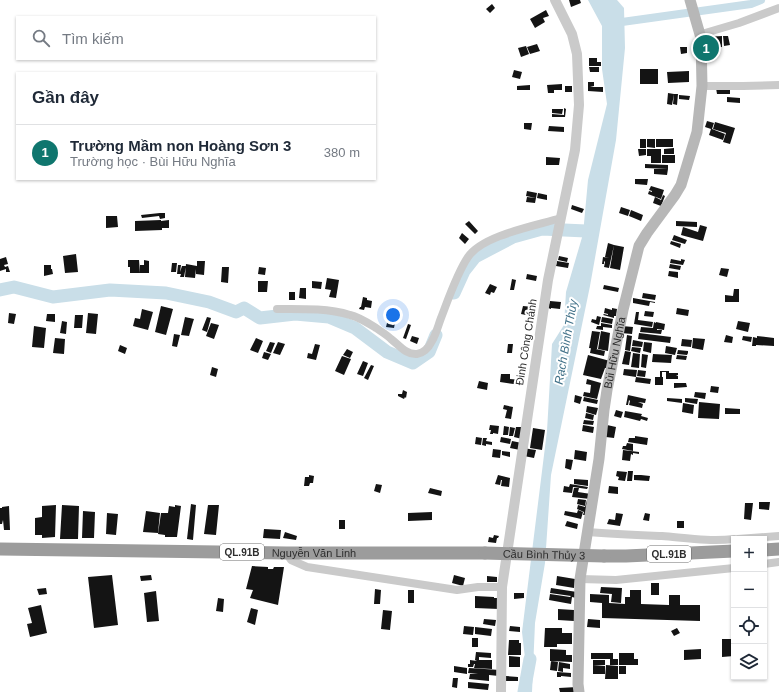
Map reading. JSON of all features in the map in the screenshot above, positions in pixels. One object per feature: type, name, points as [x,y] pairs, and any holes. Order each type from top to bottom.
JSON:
[{"type":"highway","name":"Nguyễn Văn Linh","points":[[0,549],[286,553],[485,553]]},
{"type":"highway","points":[[767,550],[779,549]]},
{"type":"highway","name":"Cầu Bình Thủy 3","points":[[485,553],[643,556],[731,551]]},
{"type":"main road","name":"Bùi Hữu Nghĩa","points":[[579,692],[580,579],[588,532],[607,390],[623,310],[639,246],[681,185],[697,132],[702,86],[700,34],[690,0]]},
{"type":"street","name":"Đinh Công Chánh","points":[[501,692],[502,587],[548,280],[575,150],[579,105],[577,54],[572,34],[555,0]]},
{"type":"street","points":[[700,34],[702,35],[739,23],[779,8]]},
{"type":"street","points":[[702,86],[779,85]]},
{"type":"street","points":[[277,309],[310,309],[350,314],[387,335],[409,353],[420,353],[425,350],[433,339],[460,272],[473,250],[494,238],[561,219]]},
{"type":"street","points":[[588,532],[614,535],[660,536],[719,541],[731,539]]},
{"type":"street","points":[[767,537],[779,536]]},
{"type":"street","points":[[286,553],[291,560],[307,567],[456,590],[478,587],[502,587]]},
{"type":"street","points":[[767,564],[779,562]]},
{"type":"street","points":[[580,579],[616,580],[731,568]]},
{"type":"water","name":"Rạch Bình Thủy","points":[[588,0],[617,0],[624,8],[625,48],[616,140],[590,286],[551,475],[545,563],[535,623],[532,692],[528,692],[522,632],[547,431],[552,344],[564,325],[566,292],[583,234],[588,180],[607,104],[602,69],[602,26]]},
{"type":"building","points":[[569,0],[580,0],[581,3],[571,7]]},
{"type":"building","points":[[492,4],[495,8],[490,13],[486,9]]},
{"type":"building","points":[[546,10],[549,16],[543,18],[545,22],[535,28],[530,19]]},
{"type":"building","points":[[722,36],[722,47],[706,48],[706,37]]},
{"type":"building","points":[[723,36],[728,36],[730,45],[724,46]]},
{"type":"building","points":[[537,44],[540,51],[530,54],[527,47]]},
{"type":"building","points":[[526,46],[529,54],[521,57],[518,48]]},
{"type":"building","points":[[680,47],[687,47],[687,53],[681,54]]},
{"type":"building","points":[[589,58],[597,58],[597,62],[601,62],[601,66],[589,66]]},
{"type":"building","points":[[589,67],[599,67],[599,72],[590,72]]},
{"type":"building","points":[[640,69],[658,69],[658,84],[640,84]]},
{"type":"building","points":[[514,70],[522,72],[520,79],[512,77]]},
{"type":"building","points":[[689,71],[689,82],[668,83],[667,72]]},
{"type":"building","points":[[588,82],[594,82],[594,86],[590,87],[603,87],[603,92],[588,91]]},
{"type":"building","points":[[562,84],[562,90],[554,90],[554,93],[548,93],[547,85]]},
{"type":"building","points":[[530,85],[530,90],[517,90],[517,86]]},
{"type":"building","points":[[565,86],[572,86],[572,92],[565,92]]},
{"type":"building","points":[[716,88],[730,88],[730,94],[717,94]]},
{"type":"building","points":[[668,93],[674,94],[672,105],[667,104]]},
{"type":"building","points":[[674,94],[678,94],[677,105],[673,104]]},
{"type":"building","points":[[679,95],[690,96],[689,100],[679,99]]},
{"type":"building","points":[[727,97],[740,98],[740,103],[727,102]]},
{"type":"building","points":[[564,108],[566,109],[565,117],[552,117],[552,114],[564,115]]},
{"type":"building","points":[[552,109],[563,109],[562,114],[552,113]]},
{"type":"building","points":[[707,121],[714,123],[712,129],[725,134],[723,140],[709,135],[711,129],[705,127]]},
{"type":"building","points":[[715,122],[735,128],[730,144],[723,142],[726,133],[713,129]]},
{"type":"building","points":[[524,123],[532,123],[531,130],[524,129]]},
{"type":"building","points":[[549,126],[564,127],[564,132],[548,131]]},
{"type":"building","points":[[640,139],[646,139],[646,148],[640,148]]},
{"type":"building","points":[[647,139],[655,139],[655,148],[647,147]]},
{"type":"building","points":[[656,139],[673,139],[673,147],[656,147]]},
{"type":"building","points":[[674,148],[674,154],[664,154],[664,149]]},
{"type":"building","points":[[638,149],[646,149],[646,155],[639,156]]},
{"type":"building","points":[[647,149],[661,149],[661,156],[647,156]]},
{"type":"building","points":[[662,155],[675,155],[675,163],[662,163]]},
{"type":"building","points":[[651,156],[661,156],[661,163],[651,163]]},
{"type":"building","points":[[546,157],[560,158],[559,165],[546,165]]},
{"type":"building","points":[[645,164],[668,165],[668,169],[645,168]]},
{"type":"building","points":[[654,169],[668,169],[667,175],[654,174]]},
{"type":"building","points":[[635,179],[648,179],[647,185],[635,184]]},
{"type":"building","points":[[651,186],[664,190],[661,199],[648,194],[649,191],[652,192],[649,190]]},
{"type":"building","points":[[527,191],[537,193],[536,198],[526,196]]},
{"type":"building","points":[[538,193],[547,195],[547,200],[537,198]]},
{"type":"building","points":[[663,195],[665,196],[661,206],[653,203],[655,197],[661,200],[660,203]]},
{"type":"building","points":[[527,197],[536,198],[535,203],[526,202]]},
{"type":"building","points":[[572,205],[584,209],[582,213],[571,209]]},
{"type":"building","points":[[621,207],[630,210],[628,216],[619,213]]},
{"type":"building","points":[[631,210],[643,215],[641,221],[629,216]]},
{"type":"building","points":[[165,213],[165,218],[160,219],[159,216],[142,218],[141,215]]},
{"type":"building","points":[[106,216],[117,216],[118,227],[106,228]]},
{"type":"building","points":[[169,220],[169,228],[162,228],[162,230],[135,231],[135,221]]},
{"type":"building","points":[[469,221],[478,231],[475,234],[465,224]]},
{"type":"building","points":[[676,221],[697,222],[697,227],[676,226]]},
{"type":"building","points":[[700,225],[707,227],[703,241],[681,235],[683,227],[698,232]]},
{"type":"building","points":[[462,233],[469,239],[465,244],[459,238]]},
{"type":"building","points":[[674,235],[687,240],[685,244],[672,240]]},
{"type":"building","points":[[671,241],[681,244],[680,248],[670,244]]},
{"type":"building","points":[[608,243],[614,245],[609,268],[604,267],[605,262],[604,261],[604,264],[602,264],[603,257],[609,258],[605,257]]},
{"type":"building","points":[[614,245],[624,247],[620,270],[610,268]]},
{"type":"building","points":[[76,254],[78,272],[65,273],[63,256]]},
{"type":"building","points":[[559,256],[568,258],[567,262],[558,260]]},
{"type":"building","points":[[6,257],[8,264],[4,265],[5,267],[8,266],[10,272],[6,272],[6,269],[0,271],[0,259]]},
{"type":"building","points":[[671,259],[681,261],[681,259],[685,260],[683,265],[670,263]]},
{"type":"building","points":[[128,260],[139,260],[140,273],[130,273]]},
{"type":"building","points":[[144,260],[149,261],[149,273],[140,273],[140,265],[144,265]]},
{"type":"building","points":[[197,261],[205,261],[204,275],[196,274],[196,269],[195,278],[185,277],[186,264],[197,266]]},
{"type":"building","points":[[557,261],[569,263],[568,268],[556,266]]},
{"type":"building","points":[[172,263],[177,263],[176,272],[171,272]]},
{"type":"building","points":[[670,264],[681,266],[680,270],[669,268]]},
{"type":"building","points":[[44,265],[51,265],[53,274],[44,276]]},
{"type":"building","points":[[178,265],[181,265],[180,272],[182,266],[186,266],[184,277],[180,277],[181,274],[177,274]]},
{"type":"building","points":[[222,267],[229,267],[228,283],[221,282]]},
{"type":"building","points":[[259,267],[266,268],[265,275],[258,274]]},
{"type":"building","points":[[721,268],[729,269],[727,277],[719,275]]},
{"type":"building","points":[[669,271],[678,272],[678,278],[668,276]]},
{"type":"building","points":[[527,274],[537,276],[536,281],[526,279]]},
{"type":"building","points":[[327,278],[339,280],[336,298],[329,297],[331,290],[325,289]]},
{"type":"building","points":[[512,279],[516,280],[514,290],[510,290]]},
{"type":"building","points":[[258,281],[268,281],[267,292],[258,292]]},
{"type":"building","points":[[312,281],[322,282],[321,289],[312,288]]},
{"type":"building","points":[[490,284],[497,287],[494,293],[491,292],[490,295],[485,293]]},
{"type":"building","points":[[604,285],[619,288],[618,292],[603,289]]},
{"type":"building","points":[[300,288],[306,288],[306,299],[299,298]]},
{"type":"building","points":[[734,289],[739,289],[739,302],[725,302],[725,295],[733,296]]},
{"type":"building","points":[[289,292],[295,292],[295,300],[289,300]]},
{"type":"building","points":[[643,293],[656,295],[655,300],[642,298]]},
{"type":"building","points":[[363,297],[372,301],[371,308],[365,307],[364,310],[359,309],[361,307]]},
{"type":"building","points":[[633,298],[655,303],[650,302],[649,306],[633,303]]},
{"type":"building","points":[[550,301],[561,302],[560,309],[548,308]]},
{"type":"building","points":[[161,306],[173,309],[166,335],[155,332]]},
{"type":"building","points":[[523,306],[533,307],[531,316],[521,314]]},
{"type":"building","points":[[605,308],[612,310],[612,308],[617,309],[616,316],[614,316],[614,318],[603,315],[608,315],[604,313]]},
{"type":"building","points":[[677,308],[689,310],[688,316],[676,314]]},
{"type":"building","points":[[142,309],[153,312],[148,330],[133,326],[135,318],[140,319]]},
{"type":"building","points":[[645,311],[654,312],[653,317],[644,316]]},
{"type":"building","points":[[636,312],[639,312],[638,320],[653,322],[652,327],[634,324]]},
{"type":"building","points":[[9,313],[16,314],[14,324],[8,323]]},
{"type":"building","points":[[88,313],[98,314],[96,334],[86,333]]},
{"type":"building","points":[[394,313],[397,313],[394,328],[386,327],[387,323],[392,324],[392,326]]},
{"type":"building","points":[[47,314],[55,314],[55,322],[46,321]]},
{"type":"building","points":[[75,315],[83,315],[82,328],[74,328]]},
{"type":"building","points":[[597,316],[601,317],[599,325],[591,322],[592,319],[596,320]]},
{"type":"building","points":[[185,317],[194,319],[189,336],[181,335]]},
{"type":"building","points":[[207,317],[211,318],[207,332],[202,330]]},
{"type":"building","points":[[602,317],[613,319],[612,324],[601,322]]},
{"type":"building","points":[[62,321],[67,322],[66,334],[60,333]]},
{"type":"building","points":[[738,321],[750,323],[748,332],[736,329]]},
{"type":"building","points":[[654,322],[665,324],[664,330],[657,329],[662,330],[661,334],[640,332],[641,327],[653,328]]},
{"type":"building","points":[[211,323],[219,325],[214,339],[206,336]]},
{"type":"building","points":[[601,323],[612,325],[612,328],[603,327],[603,330],[596,329],[597,326],[601,326]]},
{"type":"building","points":[[408,324],[411,325],[406,339],[403,338]]},
{"type":"building","points":[[34,326],[46,328],[44,348],[32,347]]},
{"type":"building","points":[[622,326],[633,327],[632,334],[621,333]]},
{"type":"building","points":[[592,331],[600,332],[597,349],[589,348]]},
{"type":"building","points":[[601,331],[610,333],[608,351],[598,349]]},
{"type":"building","points":[[639,333],[671,337],[670,343],[638,339]]},
{"type":"building","points":[[174,334],[180,335],[177,347],[172,346]]},
{"type":"building","points":[[627,335],[632,336],[630,351],[625,350]]},
{"type":"building","points":[[726,335],[733,337],[732,343],[724,342]]},
{"type":"building","points":[[412,336],[419,338],[417,344],[410,341]]},
{"type":"building","points":[[743,336],[752,337],[751,342],[742,340]]},
{"type":"building","points":[[757,336],[774,338],[774,346],[752,346],[753,337],[757,338]]},
{"type":"building","points":[[55,338],[65,339],[64,354],[53,353]]},
{"type":"building","points":[[256,338],[263,341],[258,353],[250,350]]},
{"type":"building","points":[[693,338],[705,339],[703,350],[692,348]]},
{"type":"building","points":[[682,339],[692,340],[691,347],[681,346]]},
{"type":"building","points":[[633,340],[643,342],[642,347],[632,346]]},
{"type":"building","points":[[270,342],[275,343],[271,353],[266,351]]},
{"type":"building","points":[[278,342],[285,344],[280,355],[273,353]]},
{"type":"building","points":[[644,342],[652,343],[651,353],[643,351]]},
{"type":"building","points":[[315,344],[320,345],[316,360],[307,358],[308,353],[312,354]]},
{"type":"building","points":[[508,344],[513,344],[512,353],[507,353]]},
{"type":"building","points":[[120,345],[127,348],[125,354],[118,351]]},
{"type":"building","points":[[666,346],[677,348],[675,355],[665,353]]},
{"type":"building","points":[[632,347],[641,348],[640,353],[631,351]]},
{"type":"building","points":[[591,348],[605,351],[604,356],[590,353]]},
{"type":"building","points":[[347,349],[353,352],[350,358],[343,355]]},
{"type":"building","points":[[678,350],[688,351],[688,353],[687,355],[677,354]]},
{"type":"building","points":[[625,351],[631,352],[629,365],[622,364]]},
{"type":"building","points":[[264,352],[271,354],[268,360],[262,358]]},
{"type":"building","points":[[633,353],[640,354],[639,368],[631,367]]},
{"type":"building","points":[[642,354],[648,355],[646,368],[641,367]]},
{"type":"building","points":[[653,354],[672,355],[671,363],[652,362]]},
{"type":"building","points":[[588,355],[610,361],[608,368],[605,368],[601,379],[583,375]]},
{"type":"building","points":[[677,355],[687,356],[686,360],[676,359]]},
{"type":"building","points":[[342,356],[351,359],[344,375],[335,371]]},
{"type":"building","points":[[363,361],[368,363],[363,376],[357,374]]},
{"type":"building","points":[[371,365],[374,366],[368,380],[364,378]]},
{"type":"building","points":[[212,367],[218,369],[216,377],[210,375]]},
{"type":"building","points":[[624,369],[637,370],[636,377],[623,375]]},
{"type":"building","points":[[638,370],[646,371],[645,377],[637,376]]},
{"type":"building","points":[[660,371],[678,373],[676,376],[678,376],[678,379],[666,379],[666,372],[662,372],[662,377],[660,377]]},
{"type":"building","points":[[501,374],[510,374],[510,379],[522,380],[521,385],[500,382]]},
{"type":"building","points":[[636,377],[651,379],[650,384],[635,382]]},
{"type":"building","points":[[655,377],[663,377],[663,385],[655,385]]},
{"type":"building","points":[[587,379],[601,383],[597,399],[583,396],[584,392],[590,393],[591,385],[586,384]]},
{"type":"building","points":[[479,381],[488,383],[487,390],[477,388]]},
{"type":"building","points":[[674,383],[686,383],[687,387],[674,388]]},
{"type":"building","points":[[711,386],[719,387],[718,393],[710,392]]},
{"type":"building","points":[[403,390],[407,392],[406,398],[405,397],[404,399],[398,396],[398,394],[402,394]]},
{"type":"building","points":[[695,392],[706,393],[705,399],[694,397]]},
{"type":"building","points":[[575,395],[582,397],[580,404],[574,402]]},
{"type":"building","points":[[628,395],[646,399],[645,403],[638,402],[643,404],[642,408],[629,405],[629,400],[628,405],[626,405]]},
{"type":"building","points":[[584,397],[598,400],[597,404],[583,401]]},
{"type":"building","points":[[667,398],[682,399],[682,403],[667,401]]},
{"type":"building","points":[[685,398],[698,399],[697,404],[685,402]]},
{"type":"building","points":[[699,402],[720,404],[719,419],[698,418]]},
{"type":"building","points":[[683,403],[694,405],[693,414],[682,412]]},
{"type":"building","points":[[504,405],[513,407],[511,419],[505,418],[507,410],[503,409]]},
{"type":"building","points":[[587,406],[598,408],[596,415],[586,412]]},
{"type":"building","points":[[725,408],[740,409],[740,414],[725,414]]},
{"type":"building","points":[[616,410],[623,412],[621,418],[614,416]]},
{"type":"building","points":[[625,411],[642,414],[641,416],[648,418],[647,421],[624,417]]},
{"type":"building","points":[[586,413],[594,415],[593,420],[585,418]]},
{"type":"building","points":[[584,420],[594,421],[593,425],[583,424]]},
{"type":"building","points":[[490,425],[499,426],[498,434],[490,434]]},
{"type":"building","points":[[583,425],[594,427],[593,433],[582,431]]},
{"type":"building","points":[[607,425],[616,427],[614,438],[606,437]]},
{"type":"building","points":[[504,426],[509,427],[508,435],[503,435]]},
{"type":"building","points":[[510,427],[515,428],[513,436],[509,436]]},
{"type":"building","points":[[516,427],[524,427],[522,439],[514,437]]},
{"type":"building","points":[[533,428],[545,430],[542,450],[530,448]]},
{"type":"building","points":[[635,436],[648,438],[647,445],[628,442],[629,438],[635,438]]},
{"type":"building","points":[[476,437],[482,438],[481,445],[475,444]]},
{"type":"building","points":[[501,437],[511,439],[510,444],[500,442]]},
{"type":"building","points":[[483,438],[487,438],[486,441],[492,442],[492,445],[482,445]]},
{"type":"building","points":[[512,441],[522,443],[520,450],[510,448]]},
{"type":"building","points":[[627,443],[633,444],[633,451],[622,449]]},
{"type":"building","points":[[525,448],[536,450],[534,458],[524,456]]},
{"type":"building","points":[[493,449],[501,450],[500,458],[492,457]]},
{"type":"building","points":[[575,450],[587,452],[586,461],[574,459]]},
{"type":"building","points":[[623,450],[639,452],[639,454],[631,454],[630,461],[622,460]]},
{"type":"building","points":[[502,451],[510,452],[510,457],[502,455]]},
{"type":"building","points":[[566,459],[573,460],[571,470],[565,468]]},
{"type":"building","points":[[617,471],[627,472],[625,481],[618,480],[619,477],[616,476]]},
{"type":"building","points":[[628,471],[633,471],[632,481],[627,481]]},
{"type":"building","points":[[309,475],[314,476],[313,483],[310,483],[309,486],[304,486],[305,477],[309,477]]},
{"type":"building","points":[[498,475],[510,478],[509,487],[501,486],[502,480],[500,485],[495,484]]},
{"type":"building","points":[[634,475],[650,476],[649,481],[634,480]]},
{"type":"building","points":[[574,479],[588,480],[588,486],[574,484]]},
{"type":"building","points":[[376,484],[382,485],[380,493],[374,491]]},
{"type":"building","points":[[570,484],[588,487],[587,489],[573,487],[572,493],[563,492],[564,486],[569,487]]},
{"type":"building","points":[[609,486],[618,487],[618,494],[608,493]]},
{"type":"building","points":[[430,488],[442,491],[441,496],[428,493]]},
{"type":"building","points":[[574,488],[579,488],[578,492],[591,494],[590,499],[572,497]]},
{"type":"building","points":[[578,499],[586,500],[585,506],[577,504]]},
{"type":"building","points":[[587,500],[590,501],[587,515],[583,515],[584,512],[577,509],[578,505],[585,507]]},
{"type":"building","points":[[759,502],[770,502],[769,510],[759,509]]},
{"type":"building","points":[[745,503],[753,503],[751,520],[744,519]]},
{"type":"building","points":[[191,504],[196,505],[193,540],[187,539]]},
{"type":"building","points":[[56,505],[55,537],[42,538],[42,535],[35,535],[35,518],[42,517],[42,506]]},
{"type":"building","points":[[62,505],[79,506],[78,539],[60,539]]},
{"type":"building","points":[[175,505],[181,506],[177,537],[165,537],[165,535],[158,534],[161,513],[168,513],[169,506],[175,507]]},
{"type":"building","points":[[208,505],[219,505],[216,535],[204,534]]},
{"type":"building","points":[[9,506],[10,530],[4,530],[3,520],[2,524],[0,524],[0,508]]},
{"type":"building","points":[[578,510],[583,512],[581,519],[564,515],[565,511],[577,513]]},
{"type":"building","points":[[83,511],[95,512],[94,538],[82,538]]},
{"type":"building","points":[[146,511],[160,513],[158,533],[143,532]]},
{"type":"building","points":[[432,512],[432,520],[408,521],[408,513]]},
{"type":"building","points":[[107,513],[118,514],[116,535],[106,534]]},
{"type":"building","points":[[616,513],[623,514],[620,526],[607,524],[609,519],[615,520]]},
{"type":"building","points":[[645,513],[650,514],[649,521],[643,520]]},
{"type":"building","points":[[339,520],[345,520],[345,529],[339,529]]},
{"type":"building","points":[[567,521],[578,524],[577,529],[565,526]]},
{"type":"building","points":[[677,521],[684,521],[684,528],[677,528]]},
{"type":"building","points":[[264,529],[281,530],[280,539],[263,538]]},
{"type":"building","points":[[285,532],[297,536],[296,540],[283,538]]},
{"type":"building","points":[[494,535],[499,536],[496,543],[488,542],[489,537],[493,538]]},
{"type":"building","points":[[252,566],[268,567],[268,569],[273,569],[274,567],[284,567],[278,605],[250,598],[253,590],[246,589]]},
{"type":"building","points":[[112,575],[118,625],[94,628],[88,577]]},
{"type":"building","points":[[151,575],[152,580],[141,581],[140,576]]},
{"type":"building","points":[[454,575],[465,578],[463,586],[452,583]]},
{"type":"building","points":[[487,576],[497,577],[497,582],[487,582]]},
{"type":"building","points":[[557,576],[575,579],[574,588],[556,585]]},
{"type":"building","points":[[651,583],[659,583],[659,595],[651,595]]},
{"type":"building","points":[[601,587],[622,588],[621,603],[611,602],[612,594],[600,593]]},
{"type":"building","points":[[46,588],[47,594],[39,595],[37,589]]},
{"type":"building","points":[[551,588],[577,592],[576,598],[572,597],[571,604],[549,600],[550,594],[571,596],[550,593]]},
{"type":"building","points":[[375,589],[381,590],[380,604],[374,604]]},
{"type":"building","points":[[408,590],[414,590],[414,603],[408,603]]},
{"type":"building","points":[[630,590],[641,590],[641,604],[669,605],[669,595],[680,595],[680,605],[700,605],[700,621],[602,618],[602,603],[590,602],[590,594],[609,595],[609,603],[625,604],[625,597],[630,597]]},
{"type":"building","points":[[156,591],[159,621],[147,622],[144,593]]},
{"type":"building","points":[[514,593],[524,593],[524,598],[514,599]]},
{"type":"building","points":[[475,596],[500,598],[499,609],[475,608]]},
{"type":"building","points":[[218,598],[224,599],[223,612],[216,611]]},
{"type":"building","points":[[41,605],[47,633],[30,637],[27,624],[32,623],[28,608]]},
{"type":"building","points":[[251,608],[258,610],[255,625],[247,622]]},
{"type":"building","points":[[558,609],[574,610],[574,621],[558,620]]},
{"type":"building","points":[[383,610],[392,611],[390,630],[381,629]]},
{"type":"building","points":[[484,619],[496,620],[495,626],[483,624]]},
{"type":"building","points":[[588,619],[600,620],[600,628],[587,627]]},
{"type":"building","points":[[464,626],[474,627],[473,635],[463,634]]},
{"type":"building","points":[[510,626],[520,627],[520,632],[509,631]]},
{"type":"building","points":[[475,627],[492,629],[491,636],[475,634]]},
{"type":"building","points":[[545,628],[562,628],[562,633],[572,633],[572,644],[557,644],[557,647],[544,647]]},
{"type":"building","points":[[677,628],[680,633],[674,636],[671,631]]},
{"type":"building","points":[[472,638],[478,638],[478,647],[472,647]]},
{"type":"building","points":[[722,639],[731,639],[731,656],[722,657]]},
{"type":"building","points":[[509,640],[519,640],[519,643],[521,643],[521,655],[508,655]]},
{"type":"building","points":[[550,649],[566,650],[566,655],[572,655],[572,662],[550,661]]},
{"type":"building","points":[[701,649],[701,659],[684,660],[684,650]]},
{"type":"building","points":[[476,652],[491,653],[491,658],[479,657],[479,660],[492,660],[492,669],[474,668],[475,664],[473,667],[468,667],[470,660],[477,661],[475,660]]},
{"type":"building","points":[[591,653],[613,653],[613,659],[618,659],[618,665],[610,665],[610,659],[591,659]]},
{"type":"building","points":[[619,653],[634,653],[634,659],[638,659],[638,665],[619,665]]},
{"type":"building","points":[[509,656],[520,657],[520,667],[509,667]]},
{"type":"building","points":[[593,660],[605,660],[605,665],[593,665]]},
{"type":"building","points":[[551,661],[558,662],[557,671],[550,670]]},
{"type":"building","points":[[559,662],[570,664],[570,669],[563,668],[563,672],[558,671]]},
{"type":"building","points":[[593,665],[605,666],[605,674],[593,674]]},
{"type":"building","points":[[606,665],[618,666],[618,679],[605,679]]},
{"type":"building","points":[[454,666],[467,668],[467,674],[454,672]]},
{"type":"building","points":[[619,666],[626,666],[626,674],[619,674]]},
{"type":"building","points":[[469,668],[500,670],[499,676],[489,675],[489,681],[469,679],[470,674],[478,674],[468,673]]},
{"type":"building","points":[[557,672],[571,673],[571,677],[557,677]]},
{"type":"building","points":[[506,676],[518,677],[518,681],[506,681]]},
{"type":"building","points":[[453,678],[458,678],[457,688],[452,687]]},
{"type":"building","points":[[468,682],[489,684],[488,690],[468,688]]},
{"type":"building","points":[[577,687],[577,692],[560,692],[559,688]]},
{"type":"waterway","points":[[622,22],[751,4],[761,0]]},
{"type":"waterway","points":[[454,293],[464,271],[475,257],[513,237],[542,229],[586,231]]},
{"type":"waterway","points":[[0,290],[14,287],[53,297],[110,290],[166,293],[209,302],[236,312],[244,308],[260,318],[295,314],[329,317],[355,328],[387,352],[413,363],[429,352],[436,335]]},
{"type":"waterway","name":"Rạch Bình Thủy","points":[[524,692],[530,659]]},
{"type":"place","name":"Trường Mầm non Hoàng Sơn 3","points":[[706,48]]}]
